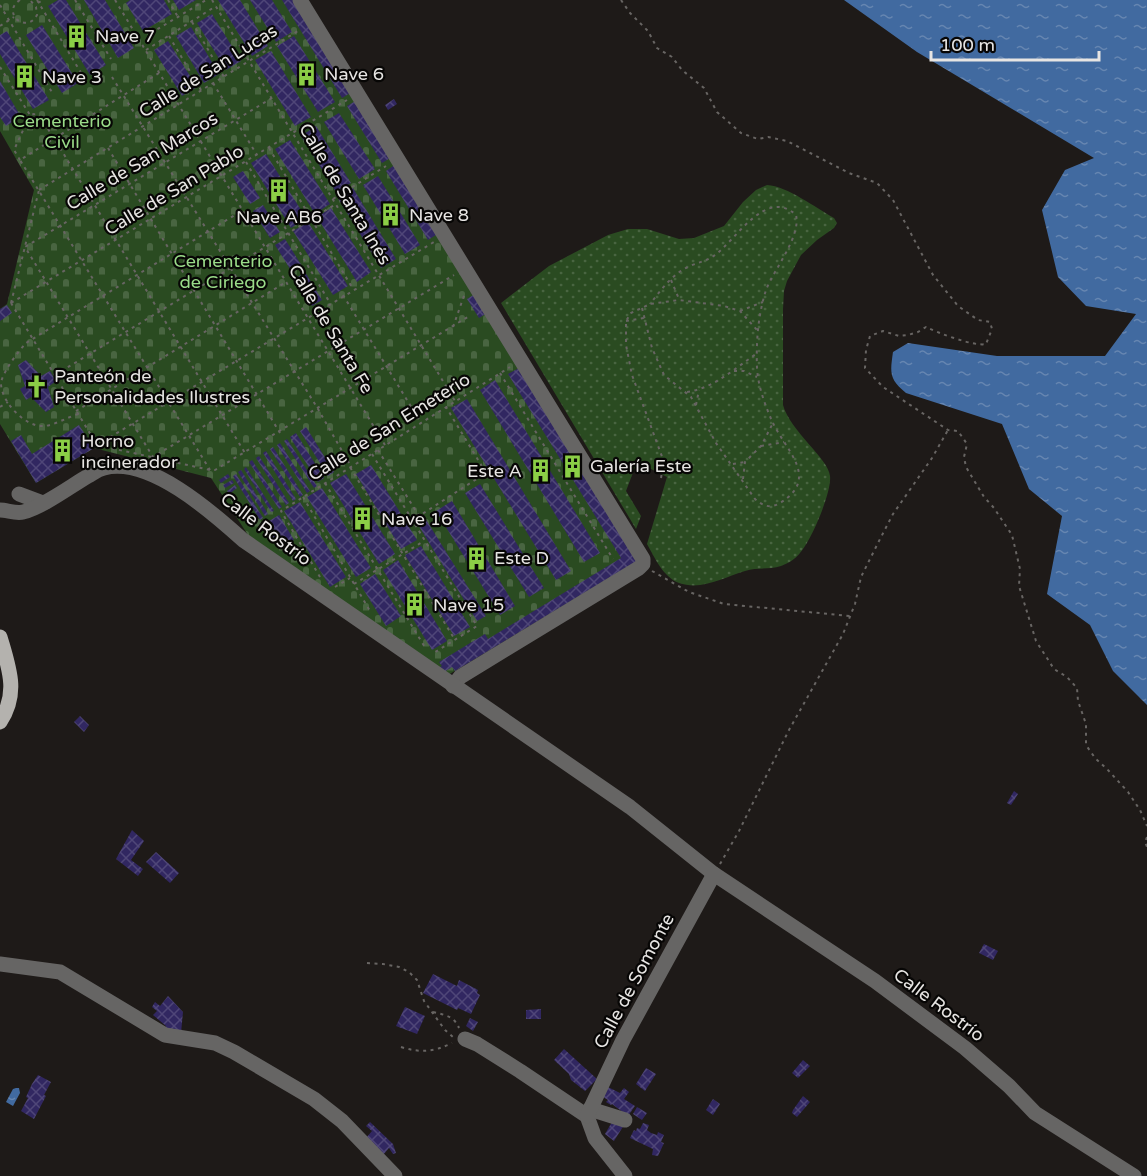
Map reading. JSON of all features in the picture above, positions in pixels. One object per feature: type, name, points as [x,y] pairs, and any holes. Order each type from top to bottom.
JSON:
[{"type":"main road","points":[[0,637],[9,670],[12,694],[0,722]]},
{"type":"street","points":[[300,0],[643,559],[643,564],[639,568],[460,677],[453,686]]},
{"type":"street","name":"Calle Rostrío","points":[[1,510],[22,513],[103,468],[131,468],[150,474],[175,487],[212,511],[243,540],[630,807],[714,874],[875,981],[965,1048],[1010,1086],[1035,1113],[1134,1176]]},
{"type":"street","points":[[19,494],[43,503]]},
{"type":"street","name":"Calle de Somonte","points":[[588,1112],[628,1030],[714,874]]},
{"type":"street","points":[[0,964],[60,972],[165,1035],[215,1043],[250,1061],[314,1099],[342,1120],[395,1176]]},
{"type":"street","points":[[465,1039],[477,1044],[588,1112],[625,1120]]},
{"type":"street","points":[[588,1112],[595,1138],[625,1176]]},
{"type":"path","points":[[20,0],[13,7],[15,17],[23,23],[32,21],[37,15],[37,2]]},
{"type":"path","points":[[30,0],[37,2],[43,0]]},
{"type":"path","points":[[75,0],[111,59]]},
{"type":"path","name":"Calle de Santa Fe","points":[[115,0],[386,445]]},
{"type":"path","points":[[168,0],[178,17]]},
{"type":"path","points":[[151,33],[206,0]]},
{"type":"path","name":"Calle de Santa Inés","points":[[212,0],[455,401]]},
{"type":"path","points":[[621,0],[648,31],[657,48],[672,57],[682,70],[704,88],[717,112],[741,133],[758,139],[768,137],[787,141],[849,173],[877,183],[893,200],[933,275],[958,306],[978,320],[990,322],[992,329],[986,344],[979,346],[962,339],[944,336],[926,327],[918,332],[899,336],[883,331],[870,336],[865,368],[883,387],[948,430],[958,431],[965,438],[966,466],[984,497],[1012,535],[1020,569],[1019,586],[1036,641],[1054,669],[1067,677],[1077,688],[1078,701],[1086,724],[1086,745],[1095,758],[1128,792],[1147,826]]},
{"type":"path","points":[[37,2],[82,76]]},
{"type":"path","points":[[0,5],[53,94]]},
{"type":"path","points":[[146,50],[216,6]]},
{"type":"path","points":[[0,26],[15,17]]},
{"type":"path","points":[[191,21],[224,77]]},
{"type":"path","name":"Calle de San Lucas","points":[[39,190],[298,31]]},
{"type":"path","points":[[169,35],[201,90]]},
{"type":"path","points":[[0,67],[30,115]]},
{"type":"path","points":[[20,160],[159,73]]},
{"type":"path","points":[[112,77],[318,409],[350,467],[455,640]]},
{"type":"path","points":[[213,83],[257,156]]},
{"type":"path","name":"Calle de San Marcos","points":[[26,247],[272,98]]},
{"type":"path","name":"Calle de San Pablo","points":[[11,303],[350,98]]},
{"type":"path","points":[[30,115],[34,114],[42,120],[54,138],[245,453]]},
{"type":"path","points":[[30,115],[14,150],[210,470]]},
{"type":"path","points":[[108,148],[280,432]]},
{"type":"path","points":[[268,148],[353,289]]},
{"type":"path","points":[[246,162],[330,303]]},
{"type":"path","points":[[333,199],[386,166]]},
{"type":"path","points":[[39,190],[11,303],[97,445],[215,470],[471,315]]},
{"type":"path","points":[[55,375],[336,204]]},
{"type":"path","points":[[642,308],[652,348],[664,375],[687,393],[716,443],[761,504],[775,506],[783,501],[798,484],[800,476],[794,458],[773,423],[757,377],[756,354],[766,289],[797,228],[796,215],[789,208],[782,206],[758,214],[740,229],[720,252],[706,261],[689,266],[671,280],[650,304]]},
{"type":"path","points":[[243,210],[26,343],[1,383],[2,392],[16,415],[29,423],[43,426],[77,412],[286,282]]},
{"type":"path","points":[[97,445],[437,240]]},
{"type":"path","points":[[26,247],[153,457]]},
{"type":"path","points":[[153,457],[456,273]]},
{"type":"path","points":[[671,280],[679,300]]},
{"type":"path","points":[[453,327],[467,290]]},
{"type":"path","points":[[343,295],[421,423]]},
{"type":"path","points":[[661,478],[664,462],[632,375],[626,345],[626,321],[631,313],[650,304],[679,300],[724,306],[740,311],[758,331]]},
{"type":"path","points":[[740,311],[763,302]]},
{"type":"path","points":[[626,321],[644,318]]},
{"type":"path","points":[[687,393],[699,390],[756,354]]},
{"type":"path","name":"Calle de San Emeterio","points":[[324,583],[280,511],[512,366]]},
{"type":"path","points":[[732,371],[744,372],[757,377]]},
{"type":"path","points":[[500,373],[613,559]]},
{"type":"path","points":[[696,405],[699,390]]},
{"type":"path","points":[[0,407],[8,402]]},
{"type":"path","points":[[378,450],[419,516],[486,473],[446,407]]},
{"type":"path","points":[[733,464],[744,462],[761,446],[773,423]]},
{"type":"path","points":[[714,874],[739,831],[789,730],[824,670],[850,616],[861,577],[880,538],[948,430]]},
{"type":"path","points":[[761,446],[784,442]]},
{"type":"path","points":[[325,483],[429,655],[455,640],[477,626],[372,454]]},
{"type":"path","points":[[743,480],[744,462]]},
{"type":"path","points":[[303,497],[373,615]]},
{"type":"path","points":[[354,584],[424,541]]},
{"type":"path","points":[[650,569],[689,592],[724,604],[850,616]]},
{"type":"path","points":[[333,589],[350,578]]},
{"type":"path","points":[[1147,837],[1145,842],[1147,848]]},
{"type":"path","points":[[368,963],[391,965],[409,972],[417,980],[424,1000],[450,1036],[457,1040],[424,1052],[401,1047]]},
{"type":"path","points":[[433,1012],[451,1017],[456,1021],[465,1039]]},
{"type":"green space","name":"Cementerio de Ciriego","points":[[0,0],[296,0],[637,561],[448,675],[248,535],[211,478],[94,448],[36,483],[0,424],[0,309],[7,304],[34,190],[0,131]]},
{"type":"green space","points":[[767,185],[783,189],[801,198],[834,218],[837,223],[801,255],[787,281],[783,309],[783,405],[793,425],[828,469],[830,483],[815,528],[805,547],[792,561],[772,568],[750,570],[713,582],[688,585],[679,583],[668,576],[647,544],[667,477],[637,462],[626,491],[641,516],[636,529],[501,303],[549,266],[608,235],[628,229],[647,229],[679,239],[694,238],[724,226],[743,202],[756,190]]},
{"type":"water","points":[[844,0],[1147,0],[1147,705],[1113,671],[1090,625],[1047,594],[1062,516],[1029,489],[1002,424],[906,393],[896,384],[891,371],[893,352],[908,343],[997,356],[1105,356],[1136,314],[1086,306],[1058,277],[1042,210],[1065,170],[1094,158],[917,52]]},
{"type":"water","points":[[19,1088],[20,1093],[13,1106],[6,1102],[13,1089]]},
{"type":"building","name":"Nave 7","points":[[58,0],[66,0],[106,65],[90,75],[48,6]]},
{"type":"building","points":[[84,0],[105,0],[134,48],[118,58]]},
{"type":"building","points":[[130,0],[164,0],[172,14],[143,31],[126,3]]},
{"type":"building","points":[[173,0],[196,0],[179,10]]},
{"type":"building","points":[[218,0],[240,0],[268,46],[252,56]]},
{"type":"building","points":[[250,0],[272,0],[292,32],[276,42]]},
{"type":"building","points":[[282,0],[296,0],[352,92],[342,98]]},
{"type":"building","points":[[212,14],[241,61],[226,70],[197,23]]},
{"type":"building","points":[[42,25],[78,83],[62,93],[26,35]]},
{"type":"building","points":[[191,27],[219,74],[204,83],[176,36]]},
{"type":"building","name":"Nave 3","points":[[7,31],[49,100],[33,109],[0,54],[0,35]]},
{"type":"building","name":"Nave 6","points":[[294,36],[335,102],[318,112],[277,46]]},
{"type":"building","points":[[168,41],[197,87],[182,96],[154,50]]},
{"type":"building","points":[[271,51],[311,117],[295,126],[255,60]]},
{"type":"building","points":[[0,81],[21,117],[6,126],[0,117]]},
{"type":"building","points":[[394,99],[397,104],[388,110],[385,105]]},
{"type":"building","points":[[357,100],[392,157],[382,163],[347,106]]},
{"type":"building","points":[[339,113],[375,169],[359,179],[324,122]]},
{"type":"building","points":[[316,126],[351,183],[336,192],[301,136]]},
{"type":"building","points":[[290,140],[330,204],[315,214],[275,149]]},
{"type":"building","name":"Nave AB6","points":[[266,154],[306,218],[291,228],[251,163]]},
{"type":"building","points":[[396,164],[439,233],[428,240],[386,171]]},
{"type":"building","points":[[243,171],[260,198],[250,204],[233,177]]},
{"type":"building","name":"Nave 8","points":[[378,176],[420,245],[405,254],[363,185]]},
{"type":"building","points":[[353,188],[396,259],[381,268],[338,198]]},
{"type":"building","points":[[263,205],[280,232],[270,238],[253,211]]},
{"type":"building","points":[[331,208],[371,272],[357,282],[317,217]]},
{"type":"building","points":[[308,222],[348,286],[333,295],[293,231]]},
{"type":"building","points":[[285,239],[302,266],[292,272],[275,245]]},
{"type":"building","points":[[305,272],[322,300],[312,306],[295,279]]},
{"type":"building","points":[[475,294],[487,313],[479,318],[467,299]]},
{"type":"building","points":[[7,305],[12,313],[0,321],[0,309]]},
{"type":"building","name":"Panteón de Personalidades Ilustres","points":[[26,360],[41,376],[50,371],[56,381],[48,387],[54,407],[46,412],[31,397],[26,400],[20,389],[25,386],[18,365]]},
{"type":"building","name":"Galería Este","points":[[519,368],[637,561],[455,671],[452,667],[444,672],[438,668],[442,666],[439,662],[485,634],[488,639],[621,558],[508,374]]},
{"type":"building","name":"Este A","points":[[495,380],[600,553],[584,562],[480,390]]},
{"type":"building","points":[[467,399],[571,571],[556,580],[451,408]]},
{"type":"building","name":"Horno incinerador","points":[[79,425],[94,448],[36,483],[11,441],[21,435],[32,454]]},
{"type":"building","points":[[306,427],[334,472],[328,476],[300,431]]},
{"type":"building","points":[[296,433],[324,478],[318,482],[290,437]]},
{"type":"building","points":[[287,439],[317,486],[314,488],[284,441]]},
{"type":"building","points":[[280,443],[310,491],[307,493],[277,445]]},
{"type":"building","points":[[273,447],[303,495],[300,497],[270,449]]},
{"type":"building","points":[[266,451],[296,499],[293,501],[263,453]]},
{"type":"building","points":[[259,456],[289,503],[286,505],[256,458]]},
{"type":"building","points":[[252,460],[282,507],[279,509],[249,462]]},
{"type":"building","points":[[371,465],[417,540],[401,549],[356,474]]},
{"type":"building","points":[[246,467],[274,511],[271,512],[244,469]]},
{"type":"building","points":[[241,470],[268,514],[265,516],[238,472]]},
{"type":"building","points":[[228,474],[230,477],[221,483],[219,480]]},
{"type":"building","points":[[236,474],[263,518],[260,520],[233,476]]},
{"type":"building","name":"Nave 16","points":[[346,474],[395,554],[379,564],[330,483]]},
{"type":"building","points":[[232,480],[234,483],[225,488],[223,485]]},
{"type":"building","points":[[480,484],[544,588],[529,597],[465,493]]},
{"type":"building","points":[[235,485],[237,488],[229,494],[227,491]]},
{"type":"building","points":[[322,488],[371,568],[356,577],[307,497]]},
{"type":"building","name":"Este D","points":[[452,501],[515,606],[500,615],[436,511]]},
{"type":"building","points":[[300,502],[346,577],[330,587],[284,511]]},
{"type":"building","points":[[279,515],[294,540],[280,549],[264,524]]},
{"type":"building","points":[[425,518],[486,616],[477,621],[417,523]]},
{"type":"building","points":[[421,546],[470,627],[454,636],[405,555]]},
{"type":"building","name":"Nave 15","points":[[398,560],[447,641],[432,650],[383,570]]},
{"type":"building","points":[[375,574],[401,616],[386,626],[360,584]]},
{"type":"building","points":[[80,716],[89,725],[84,732],[74,722]]},
{"type":"building","points":[[1014,791],[1018,794],[1011,805],[1007,803]]},
{"type":"building","points":[[132,830],[144,841],[131,860],[143,869],[138,876],[116,859]]},
{"type":"building","points":[[156,852],[179,873],[170,883],[146,862]]},
{"type":"building","points":[[984,944],[998,951],[993,960],[979,953]]},
{"type":"building","points":[[433,974],[457,986],[459,980],[478,990],[477,993],[480,995],[471,1014],[458,1008],[457,1010],[423,993]]},
{"type":"building","points":[[168,996],[183,1012],[181,1033],[165,1032],[166,1026],[153,1015],[157,1011],[152,1007],[155,1002],[160,1006]]},
{"type":"building","points":[[405,1007],[425,1016],[417,1034],[396,1026]]},
{"type":"building","points":[[541,1009],[541,1019],[526,1019],[526,1010]]},
{"type":"building","points":[[470,1018],[478,1022],[473,1031],[466,1026]]},
{"type":"building","points":[[564,1049],[597,1079],[585,1091],[571,1080],[569,1074],[554,1060]]},
{"type":"building","points":[[803,1060],[810,1066],[798,1078],[792,1073]]},
{"type":"building","points":[[646,1068],[656,1074],[645,1091],[636,1084]]},
{"type":"building","points":[[38,1075],[51,1082],[34,1119],[21,1111]]},
{"type":"building","points":[[606,1086],[620,1093],[624,1088],[629,1092],[624,1099],[635,1106],[628,1116],[606,1102],[608,1100],[600,1095]]},
{"type":"building","points":[[803,1096],[810,1102],[797,1117],[792,1113]]},
{"type":"building","points":[[713,1099],[720,1104],[713,1115],[706,1110]]},
{"type":"building","points":[[637,1107],[647,1113],[642,1120],[633,1114]]},
{"type":"building","points":[[370,1122],[393,1144],[396,1153],[393,1154],[389,1148],[383,1155],[366,1138],[372,1131],[366,1126]]},
{"type":"building","points":[[612,1122],[624,1125],[614,1141],[605,1134]]},
{"type":"building","points":[[643,1123],[649,1125],[647,1130],[651,1133],[657,1135],[658,1132],[664,1135],[661,1142],[664,1143],[658,1156],[652,1155],[653,1149],[630,1138],[634,1130],[640,1129]]},
{"type":"place","name":"Nave 7","points":[[77,36]]},
{"type":"place","name":"Nave 6","points":[[306,74]]},
{"type":"place","name":"Nave 3","points":[[24,77]]},
{"type":"place","name":"Nave AB6","points":[[279,191]]},
{"type":"place","name":"Nave 8","points":[[391,215]]},
{"type":"place","name":"Panteón de Personalidades Ilustres","points":[[36,386]]},
{"type":"place","name":"Horno incinerador","points":[[63,451]]},
{"type":"place","name":"Galería Este","points":[[572,466]]},
{"type":"place","name":"Este A","points":[[540,471]]},
{"type":"place","name":"Nave 16","points":[[363,519]]},
{"type":"place","name":"Este D","points":[[476,558]]},
{"type":"place","name":"Nave 15","points":[[415,605]]},
{"type":"park label","name":"Cementerio Civil","points":[[62,131]]}]
